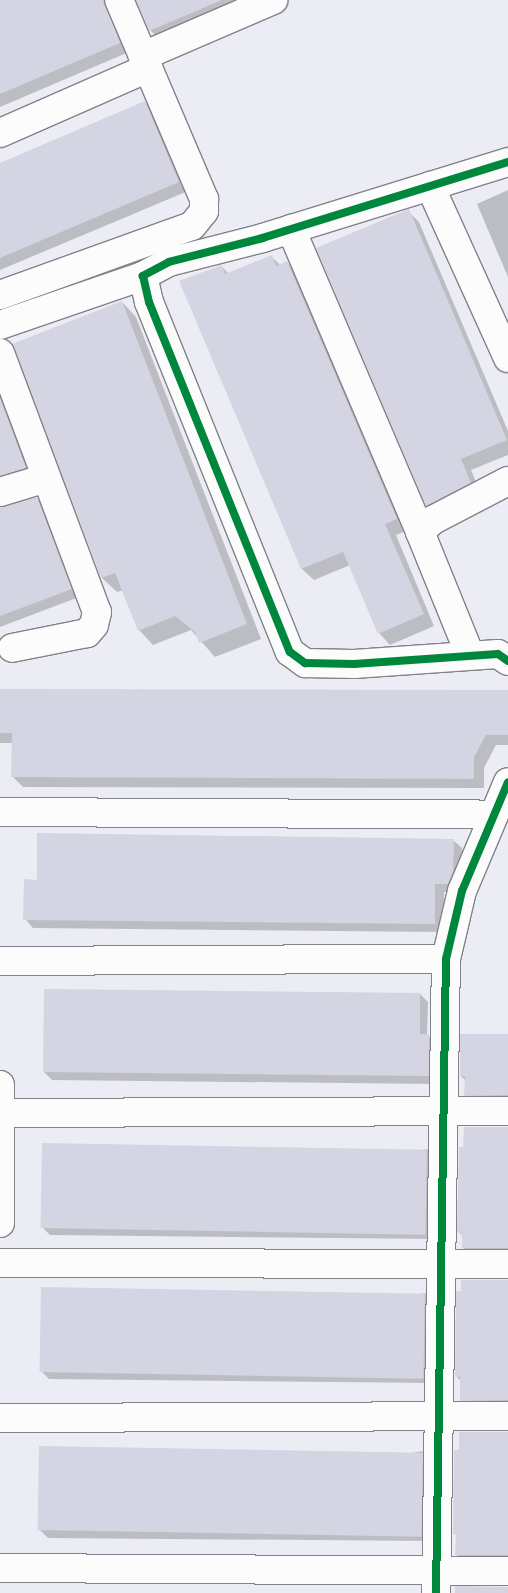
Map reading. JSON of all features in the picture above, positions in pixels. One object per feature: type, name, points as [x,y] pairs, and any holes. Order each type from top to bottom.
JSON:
[{"type":"street","points":[[0,295],[192,226],[204,211],[204,199],[119,0]]},
{"type":"street","points":[[0,133],[273,0]]},
{"type":"street","points":[[0,325],[143,276],[169,262],[291,229],[508,162]]},
{"type":"street","points":[[430,186],[508,358]]},
{"type":"street","points":[[291,229],[420,532],[470,655]]},
{"type":"street","points":[[143,276],[149,302],[290,652],[305,663],[354,664],[498,654],[508,661]]},
{"type":"street","points":[[0,353],[97,612],[94,625],[87,633],[12,648]]},
{"type":"street","points":[[0,492],[46,478]]},
{"type":"street","points":[[420,532],[433,520],[508,481]]},
{"type":"street","points":[[436,1581],[446,959],[462,891],[508,782]]},
{"type":"street","points":[[0,812],[493,815]]},
{"type":"street","points":[[0,961],[446,959]]},
{"type":"street","points":[[0,1085],[2,1113],[0,1223]]},
{"type":"street","points":[[2,1113],[508,1111]]},
{"type":"street","points":[[0,1263],[508,1264]]},
{"type":"street","points":[[0,1418],[508,1416]]},
{"type":"street","points":[[0,1568],[436,1581],[508,1571]]},
{"type":"building","points":[[0,0],[104,0],[120,43],[0,94]]},
{"type":"building","points":[[136,0],[222,0],[149,31]]},
{"type":"building","points":[[145,101],[179,182],[0,258],[0,163]]},
{"type":"building","points":[[409,209],[507,440],[461,459],[471,483],[426,506],[316,248]]},
{"type":"building","points":[[272,255],[276,266],[287,261],[397,519],[385,524],[424,614],[378,634],[343,552],[301,569],[179,281],[222,265],[225,274]]},
{"type":"building","points":[[122,301],[247,624],[199,643],[195,632],[175,616],[138,631],[115,573],[101,578],[12,344]]},
{"type":"building","points":[[0,398],[26,468],[0,476]]},
{"type":"building","points":[[37,497],[72,589],[0,616],[0,507]]},
{"type":"building","points":[[0,689],[508,690],[508,735],[486,735],[474,757],[474,779],[11,777],[12,733],[0,733]]},
{"type":"building","points":[[37,833],[454,839],[453,872],[448,884],[435,884],[435,924],[23,920],[24,879],[37,880]]},
{"type":"building","points":[[44,989],[420,993],[420,1034],[429,1034],[429,1076],[43,1072]]},
{"type":"building","points":[[460,1034],[508,1034],[508,1095],[464,1096],[465,1076],[460,1076]]},
{"type":"building","points":[[464,1127],[508,1127],[508,1248],[462,1248],[462,1233],[457,1232],[459,1147],[463,1147]]},
{"type":"building","points":[[42,1143],[427,1150],[425,1235],[41,1228]]},
{"type":"building","points":[[461,1280],[508,1280],[508,1400],[460,1401],[460,1377],[455,1377],[456,1291],[461,1291]]},
{"type":"building","points":[[41,1287],[425,1294],[423,1379],[40,1372]]},
{"type":"building","points":[[459,1432],[508,1432],[508,1555],[455,1555],[456,1534],[453,1534],[454,1450],[459,1450]]},
{"type":"building","points":[[39,1446],[423,1453],[421,1537],[38,1530]]},
{"type":"building","points":[[455,1586],[508,1587],[508,1593],[455,1593]]},
{"type":"cycle path","points":[[508,162],[263,238],[169,262],[143,276],[149,302],[290,652],[305,663],[354,664],[498,654],[508,661]]},
{"type":"cycle path","points":[[436,1593],[446,959],[462,891],[508,782]]}]
